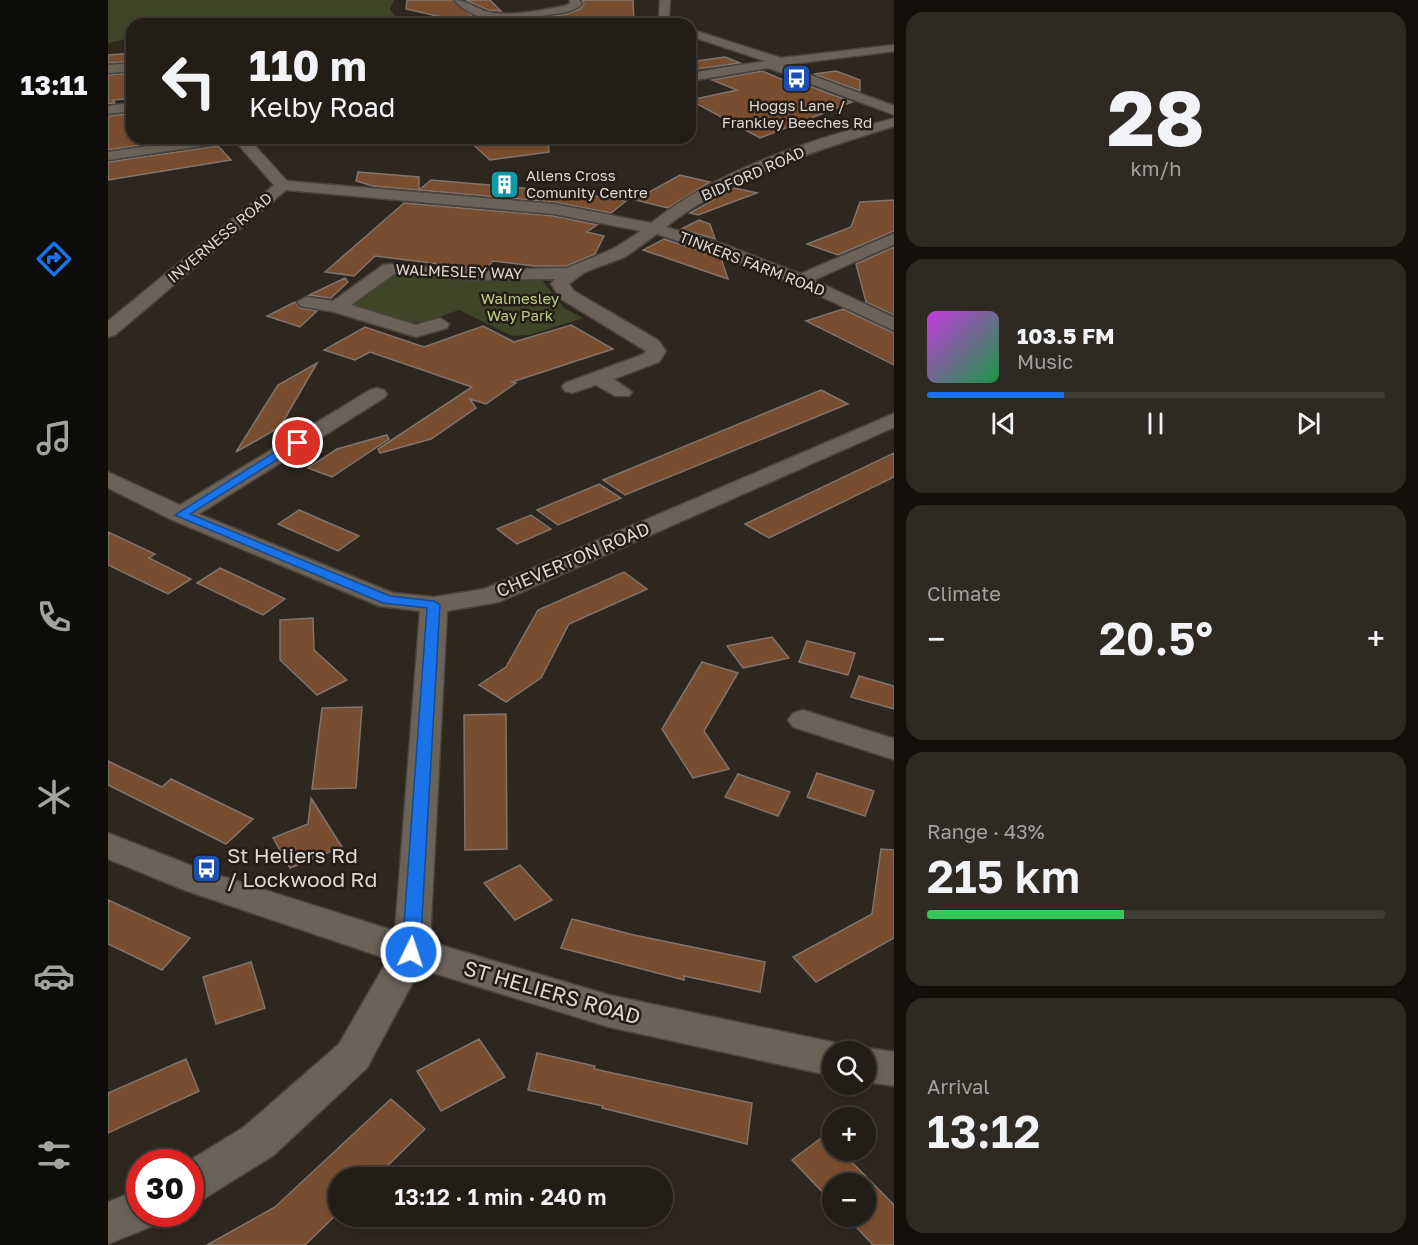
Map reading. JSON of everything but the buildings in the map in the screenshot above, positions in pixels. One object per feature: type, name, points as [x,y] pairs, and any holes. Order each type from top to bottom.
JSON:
[{"type":"street","points":[[459,0],[471,12],[494,16],[566,9],[575,7],[577,4],[574,0]]},
{"type":"street","points":[[664,18],[665,0]]},
{"type":"street","points":[[696,34],[894,111]]},
{"type":"street","points":[[696,38],[702,36]]},
{"type":"street","points":[[696,76],[774,63],[894,48]]},
{"type":"street","points":[[108,69],[126,68]]},
{"type":"street","points":[[108,110],[126,107]]},
{"type":"street","name":"BIDFORD ROAD","points":[[568,273],[620,252],[686,205],[776,160],[894,122]]},
{"type":"street","points":[[108,156],[190,144]]},
{"type":"street","name":"INVERNESS ROAD","points":[[108,331],[283,185],[245,144]]},
{"type":"street","name":"TINKERS FARM ROAD","points":[[283,185],[554,209],[653,228],[720,249],[800,280],[894,325]]},
{"type":"street","points":[[800,280],[894,238]]},
{"type":"street","name":"WALMESLEY WAY","points":[[337,307],[389,269],[473,275],[568,273]]},
{"type":"street","points":[[568,273],[560,284],[567,295],[651,344],[656,351],[652,358],[572,387]]},
{"type":"street","points":[[306,302],[337,307],[409,338],[440,324]]},
{"type":"street","points":[[598,378],[622,392]]},
{"type":"street","points":[[181,515],[377,394]]},
{"type":"street","name":"CHEVERTON ROAD","points":[[108,479],[181,515],[388,600],[434,605],[489,596],[894,419]]},
{"type":"street","points":[[204,1175],[259,1142],[353,1056],[411,952],[434,605]]},
{"type":"street","points":[[802,720],[894,750]]},
{"type":"street","name":"ST HELIERS ROAD","points":[[108,845],[196,881],[411,952],[609,1011],[822,1057]]},
{"type":"street","points":[[876,1066],[894,1069]]},
{"type":"street","points":[[108,1223],[126,1216]]},
{"type":"green space","points":[[108,0],[394,0],[390,9],[396,18],[126,18],[126,39],[108,43]]},
{"type":"green space","name":"Walmesley Way Park","points":[[397,273],[467,280],[542,280],[564,308],[583,318],[530,335],[512,336],[459,310],[427,321],[411,323],[347,307],[371,284]]},
{"type":"place","name":"Hoggs Lane / Frankley Beeches Rd","points":[[797,79]]},
{"type":"place","name":"Allens Cross Comunity Centre","points":[[505,185]]},
{"type":"place","name":"St Heliers Rd / Lockwood Rd","points":[[206,868]]},
{"type":"route","points":[[298,443],[181,515],[388,600],[434,605],[411,952]]}]
